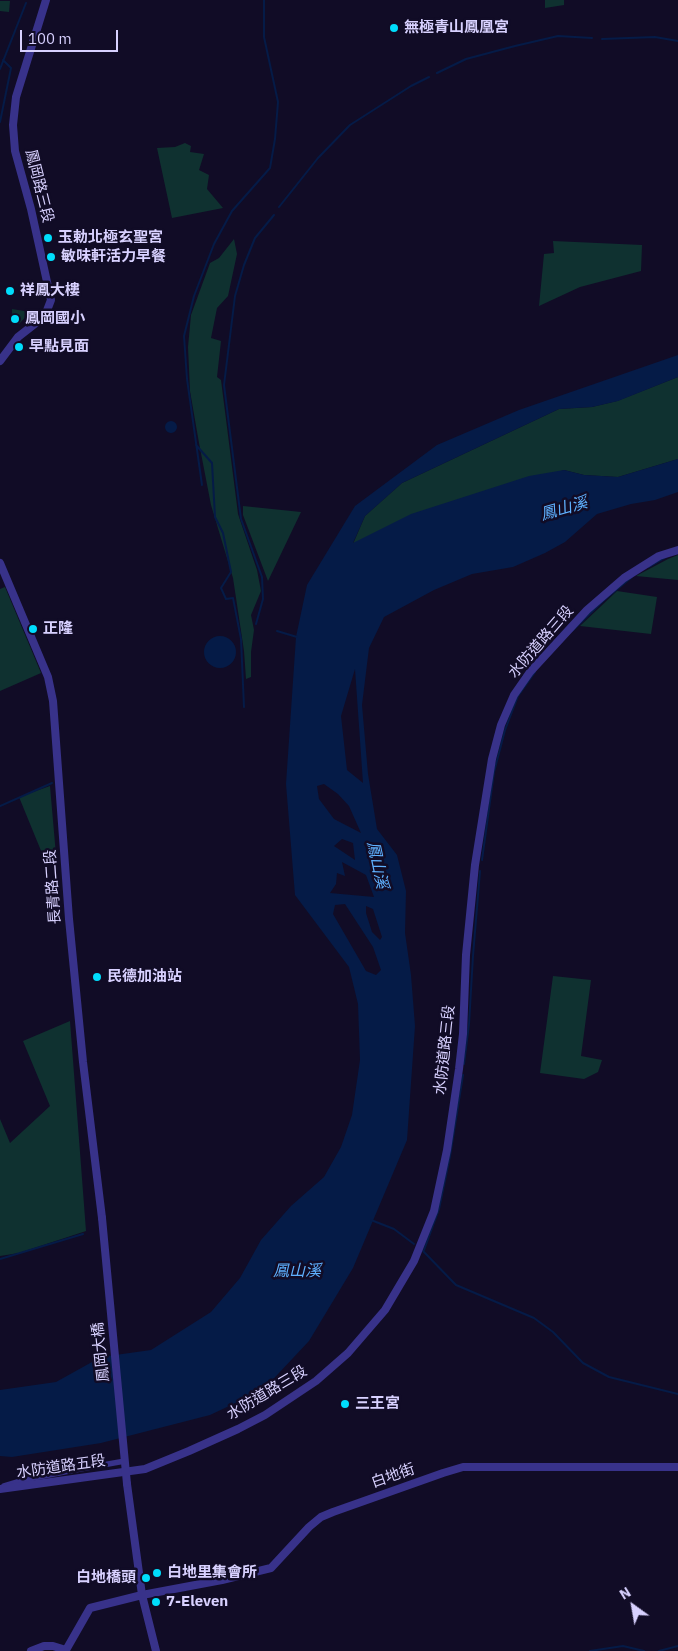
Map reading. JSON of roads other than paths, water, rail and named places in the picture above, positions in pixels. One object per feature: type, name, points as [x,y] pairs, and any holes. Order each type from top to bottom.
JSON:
[{"type":"street","name":"鳳岡路三段","points":[[0,361],[18,337],[41,319],[51,300],[31,210],[15,151],[13,125],[16,97],[46,0]]},
{"type":"street","name":"水防道路三段","points":[[125,1472],[145,1469],[189,1451],[238,1429],[290,1399],[316,1381],[348,1353],[390,1302],[414,1261],[434,1211],[447,1150],[461,1051],[466,955],[475,865],[492,759],[501,725],[514,695],[530,672],[587,610],[624,578],[659,556],[678,550]]},
{"type":"street","name":"長青路二段","points":[[0,563],[48,677],[53,701],[70,938],[82,1062],[102,1218]]},
{"type":"street","name":"鳳岡大橋","points":[[102,1218],[128,1484],[142,1595],[156,1651]]},
{"type":"street","points":[[0,1488],[24,1480],[126,1461]]},
{"type":"street","name":"白地街","points":[[31,1651],[44,1646],[66,1650],[90,1608],[271,1568],[309,1527],[321,1517],[463,1467],[678,1467]]},
{"type":"street","name":"水防道路五段","points":[[0,1488],[125,1472]]},
{"type":"water","name":"鳳山溪","points":[[678,355],[678,377],[618,401],[592,407],[559,409],[402,483],[365,516],[353,543],[411,514],[529,476],[564,470],[584,475],[618,477],[678,459],[678,492],[655,500],[631,504],[597,514],[565,542],[545,553],[513,567],[472,574],[434,590],[384,617],[369,648],[362,705],[368,774],[377,829],[397,855],[406,891],[405,933],[415,1026],[407,1140],[353,1268],[309,1341],[263,1390],[210,1415],[101,1443],[12,1457],[0,1456],[0,1390],[56,1382],[101,1357],[151,1350],[211,1312],[240,1278],[261,1240],[291,1206],[324,1177],[341,1147],[352,1115],[360,1060],[358,1004],[349,967],[295,895],[286,784],[296,637],[307,585],[355,506],[437,445],[519,410]],"holes":[[[355,669],[363,783],[347,770],[341,716]],[[324,784],[338,794],[349,806],[361,833],[334,819],[319,799],[317,786]],[[342,839],[353,843],[355,860],[334,846]],[[342,862],[366,875],[374,897],[330,893],[336,884],[337,873],[345,876]],[[345,904],[373,947],[381,970],[376,975],[366,971],[333,914],[335,905]],[[366,906],[373,909],[382,937],[380,940],[372,932],[366,913]]]},
{"type":"water","points":[[169,421],[173,421],[177,427],[173,433],[169,433],[165,429],[165,425]]},
{"type":"water","points":[[220,636],[226,637],[231,641],[235,646],[235,658],[231,663],[226,667],[220,668],[214,667],[209,663],[205,658],[204,652],[205,646],[209,641],[214,637]]},
{"type":"waterway","points":[[202,485],[187,379],[184,336],[194,296],[214,244],[232,211],[270,168],[278,102],[264,37],[264,0]]},
{"type":"waterway","points":[[0,69],[26,3]]},
{"type":"waterway","points":[[437,73],[466,59],[558,36],[592,38]]},
{"type":"waterway","points":[[602,39],[655,37],[678,41]]},
{"type":"waterway","points":[[0,122],[11,68],[3,60]]},
{"type":"waterway","points":[[279,207],[318,158],[350,125],[411,86],[429,77]]},
{"type":"waterway","points":[[256,624],[263,599],[262,577],[241,519],[224,385],[235,296],[244,265],[255,238],[274,215]]},
{"type":"waterway","points":[[196,445],[212,463],[215,517],[223,533],[231,572],[221,588],[226,599],[233,598],[241,639],[244,707]]},
{"type":"waterway","points":[[649,567],[666,557]]},
{"type":"waterway","points":[[572,631],[604,600],[632,577]]},
{"type":"waterway","points":[[277,631],[297,637]]},
{"type":"waterway","points":[[482,860],[494,772],[505,730],[518,696],[535,672]]},
{"type":"waterway","points":[[0,806],[52,783]]},
{"type":"waterway","points":[[464,1064],[469,1024],[480,871]]},
{"type":"waterway","points":[[424,1250],[439,1209],[463,1075]]},
{"type":"waterway","points":[[371,1220],[394,1229],[414,1244]]},
{"type":"waterway","points":[[0,1259],[83,1234]]},
{"type":"waterway","points":[[423,1251],[456,1285],[534,1318],[553,1332],[583,1363],[609,1377],[678,1394]]},
{"type":"waterway","points":[[590,1651],[623,1646],[644,1651]]},
{"type":"waterway","points":[[659,1651],[678,1646]]},
{"type":"place","name":"無極青山鳳凰宮","points":[[394,28]]},
{"type":"place","name":"玉勅北極玄聖宮","points":[[48,238]]},
{"type":"place","name":"敏味軒活力早餐","points":[[51,257]]},
{"type":"place","name":"祥鳳大樓","points":[[10,291]]},
{"type":"place","name":"鳳岡國小","points":[[15,319]]},
{"type":"place","name":"早點見面","points":[[19,347]]},
{"type":"place","name":"正隆","points":[[33,629]]},
{"type":"place","name":"民德加油站","points":[[97,977]]},
{"type":"place","name":"三王宮","points":[[345,1404]]},
{"type":"place","name":"白地里集會所","points":[[157,1573]]},
{"type":"place","name":"白地橋頭","points":[[146,1578]]},
{"type":"place","name":"7-Eleven","points":[[156,1602]]}]
